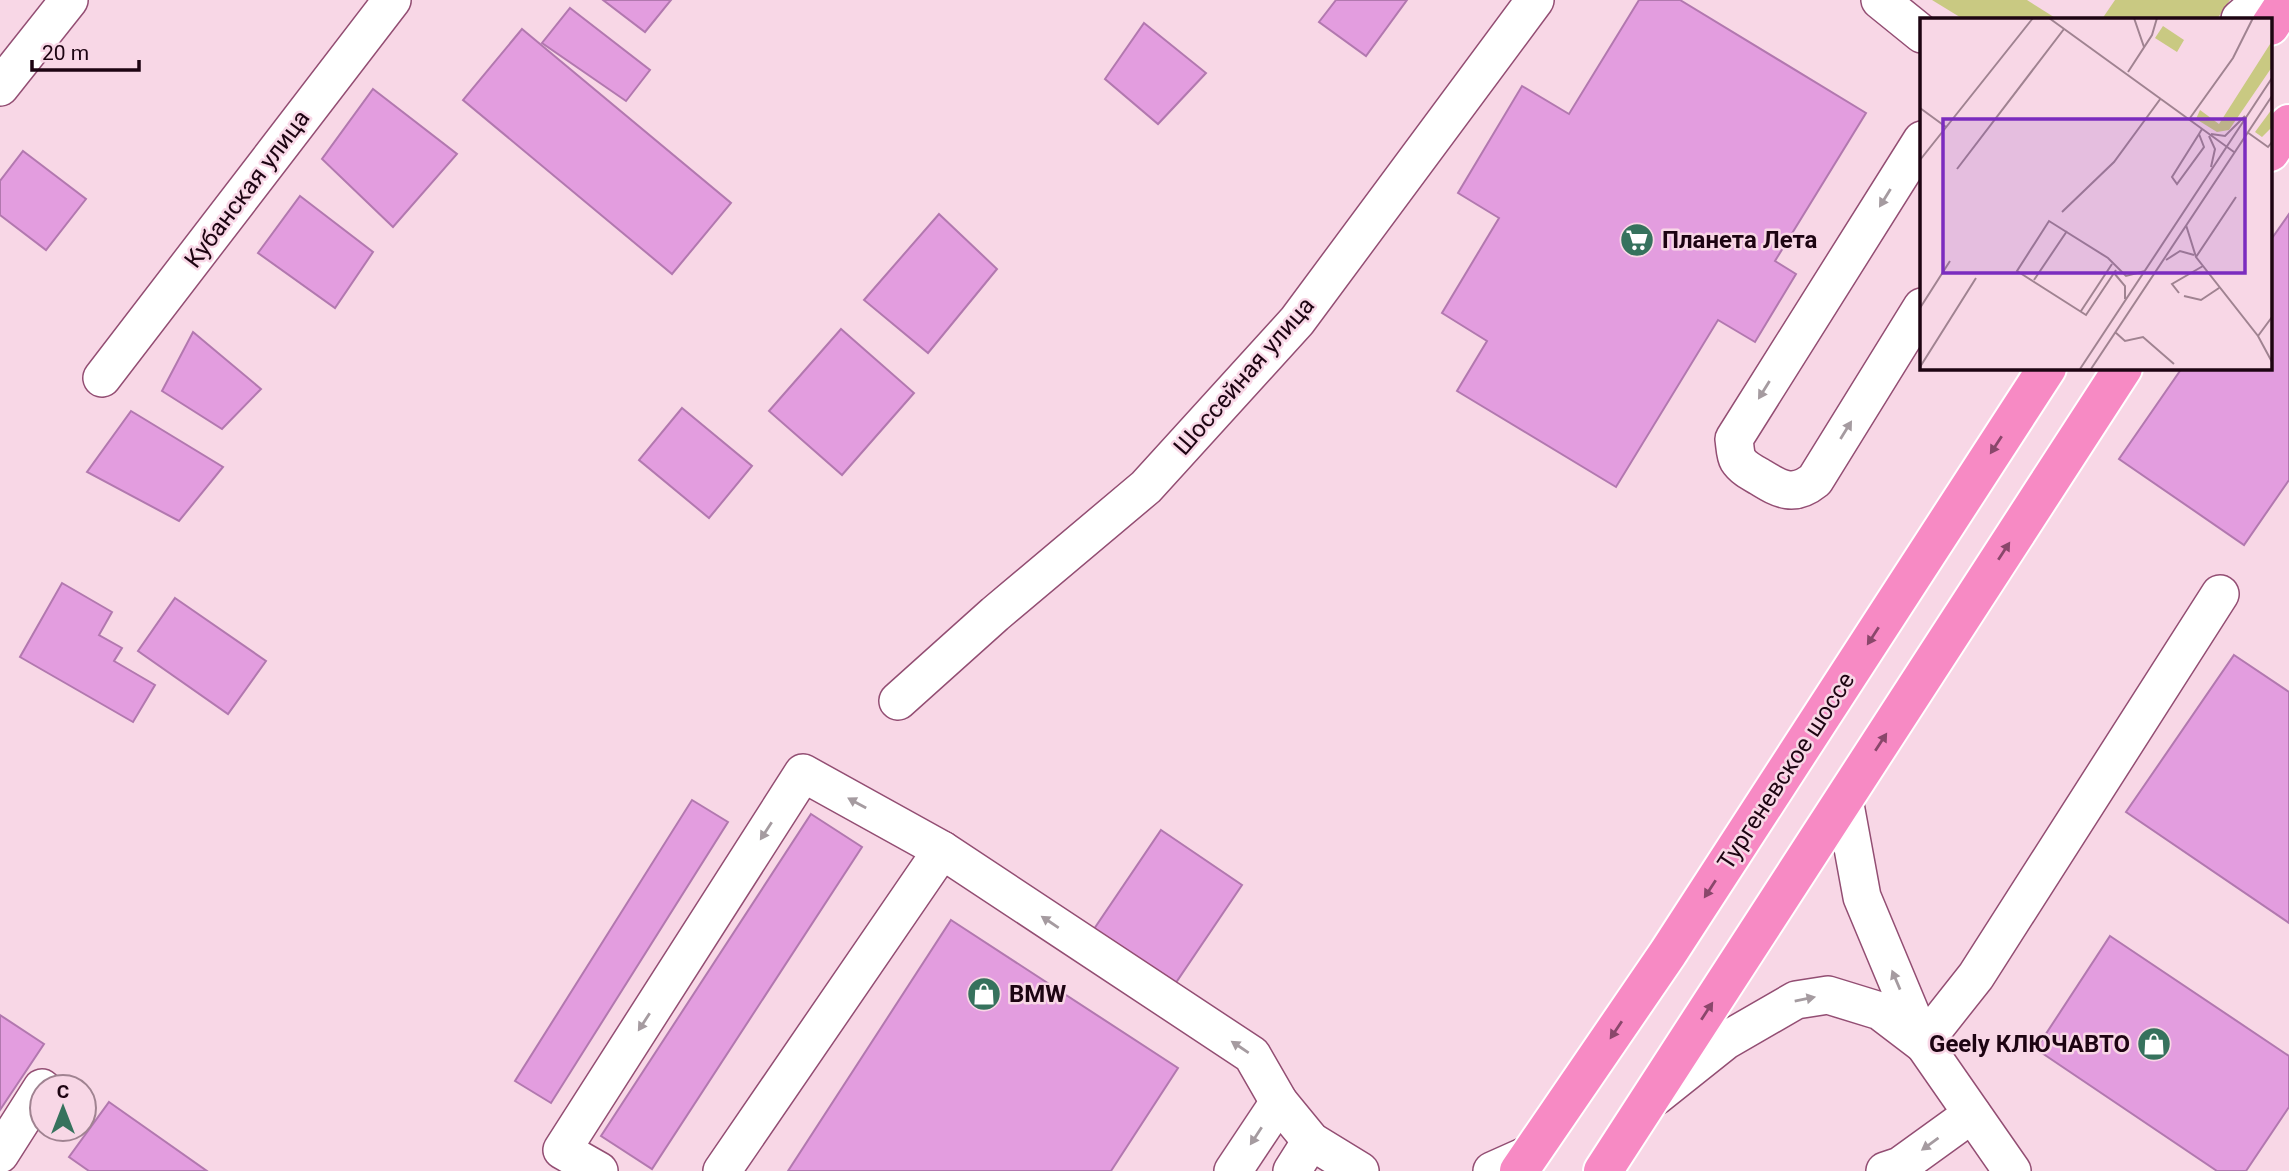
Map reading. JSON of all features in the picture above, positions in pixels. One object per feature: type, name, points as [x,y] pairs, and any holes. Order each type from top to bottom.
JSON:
[{"type":"highway","points":[[2272,23],[2287,0]]},
{"type":"highway","points":[[2272,149],[2289,124]]},
{"type":"highway","points":[[1603,1171],[2122,369]]},
{"type":"highway","name":"Тургеневское шоссе","points":[[1525,1163],[1668,953],[2036,377]]},
{"type":"street","points":[[7,64],[69,0]]},
{"type":"street","name":"Кубанская улица","points":[[102,378],[392,0]]},
{"type":"street","name":"Шоссейная улица","points":[[898,701],[995,614],[1146,487],[1217,409],[1297,320],[1535,0]]},
{"type":"street","points":[[1880,0],[1920,32]]},
{"type":"street","points":[[2241,18],[2262,0]]},
{"type":"street","points":[[1920,143],[1734,439],[1739,461],[1778,488],[1793,491],[1806,487],[1815,480],[1920,310]]},
{"type":"street","points":[[1923,1043],[1976,976],[2220,594]]},
{"type":"street","points":[[599,1171],[562,1150],[803,773],[942,850],[1252,1055],[1279,1102],[1300,1163],[1360,1171]]},
{"type":"street","points":[[1844,799],[1862,897],[1923,1043],[2012,1171]]},
{"type":"street","points":[[722,1171],[942,850]]},
{"type":"street","points":[[1647,1103],[1726,1041],[1796,1000],[1828,995],[1880,1011],[1923,1043]]},
{"type":"street","points":[[1233,1171],[1279,1102]]},
{"type":"street","points":[[0,1154],[28,1110]]},
{"type":"street","points":[[1885,1171],[1900,1166],[1972,1114]]},
{"type":"street","points":[[1492,1171],[1525,1163]]},
{"type":"shaded area","points":[[1932,0],[2027,0],[2055,18],[1961,18]]},
{"type":"shaded area","points":[[2115,0],[2230,0],[2218,18],[2103,18]]},
{"type":"building","points":[[603,0],[671,0],[645,32]]},
{"type":"building","points":[[1336,0],[1407,0],[1366,56],[1319,22]]},
{"type":"building","name":"Планета Лета","points":[[1639,0],[1680,0],[1866,113],[1775,261],[1796,274],[1755,342],[1718,320],[1616,487],[1457,391],[1487,341],[1442,313],[1499,218],[1458,193],[1522,86],[1569,114]]},
{"type":"building","points":[[570,8],[650,70],[626,101],[542,43]]},
{"type":"building","points":[[1144,23],[1206,73],[1158,124],[1105,79]]},
{"type":"building","points":[[522,29],[731,203],[672,274],[463,100]]},
{"type":"building","points":[[373,89],[457,154],[393,227],[322,159]]},
{"type":"building","points":[[23,151],[86,199],[46,250],[0,215],[0,181]]},
{"type":"building","points":[[300,196],[373,252],[335,308],[258,253]]},
{"type":"building","points":[[939,214],[997,269],[928,353],[864,300]]},
{"type":"building","points":[[2289,214],[2289,480],[2244,545],[2119,459],[2181,369],[2272,369],[2272,238]]},
{"type":"building","points":[[841,329],[914,393],[842,475],[769,411]]},
{"type":"building","points":[[193,332],[261,389],[222,429],[162,391]]},
{"type":"building","points":[[682,408],[752,466],[709,518],[639,460]]},
{"type":"building","points":[[131,411],[223,467],[179,521],[87,472]]},
{"type":"building","points":[[62,583],[112,612],[99,635],[122,648],[114,661],[155,685],[133,722],[20,657]]},
{"type":"building","points":[[175,598],[266,661],[228,714],[138,651]]},
{"type":"building","points":[[2234,655],[2289,692],[2289,923],[2126,812]]},
{"type":"building","points":[[692,800],[728,822],[551,1103],[515,1081]]},
{"type":"building","points":[[811,814],[862,847],[652,1169],[601,1136]]},
{"type":"building","points":[[1161,830],[1242,885],[1175,984],[1094,929]]},
{"type":"building","name":"BMW","points":[[951,920],[1178,1068],[1111,1171],[788,1171]]},
{"type":"building","points":[[2110,936],[2289,1056],[2289,1107],[2246,1171],[2217,1171],[2036,1049]]},
{"type":"building","points":[[0,1015],[44,1044],[0,1110]]},
{"type":"building","points":[[109,1102],[207,1171],[89,1171],[69,1157],[79,1143],[98,1143],[98,1117]]},
{"type":"place","name":"Планета Лета","points":[[1637,240]]},
{"type":"place","name":"BMW","points":[[984,994]]},
{"type":"place","name":"Geely КЛЮЧАВТО","points":[[2154,1044]]}]
